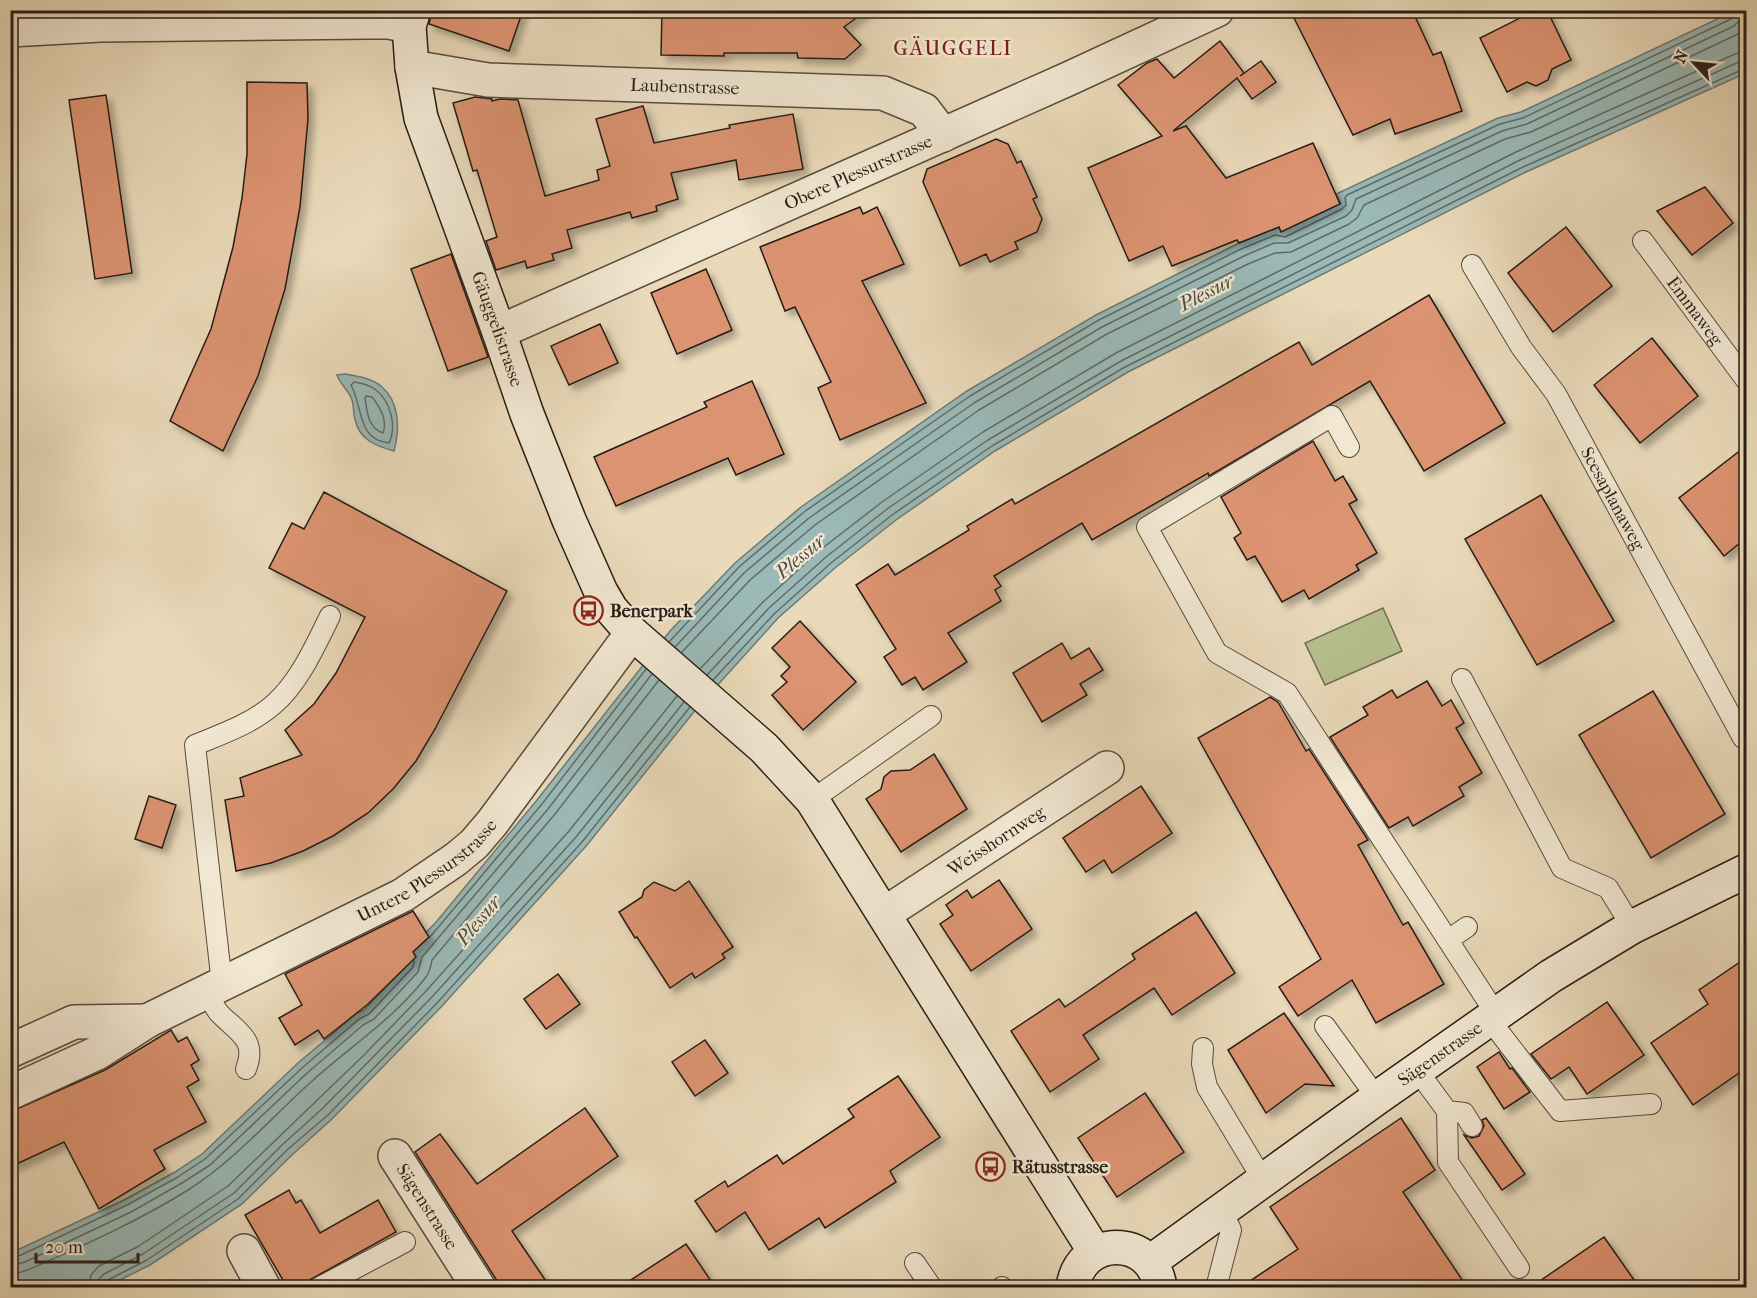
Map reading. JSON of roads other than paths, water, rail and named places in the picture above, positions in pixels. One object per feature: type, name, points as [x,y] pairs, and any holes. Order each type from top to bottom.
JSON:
[{"type":"street","name":"Obere Plessurstrasse","points":[[499,332],[1174,32],[1217,10]]},
{"type":"street","points":[[10,30],[100,25],[368,22],[412,18]]},
{"type":"street","name":"Gäuggelistrasse","points":[[412,18],[412,67],[421,118],[527,414],[585,556],[611,609],[639,638],[764,748],[812,800]]},
{"type":"street","name":"Laubenstrasse","points":[[412,67],[488,80],[884,93],[924,110],[943,135]]},
{"type":"street","name":"Untere Plessurstrasse","points":[[10,1093],[97,1053],[147,1020],[403,895],[431,877],[474,844],[639,638]]},
{"type":"street","name":"Weisshornweg","points":[[884,914],[1107,768]]},
{"type":"street","points":[[812,800],[995,1096],[1095,1252]]},
{"type":"street","name":"Sägenstrasse","points":[[1155,1275],[1222,1210],[1492,1016],[1551,976],[1632,927],[1746,871]]},
{"type":"street","name":"Untere Plessurstrasse","points":[[10,1051],[74,1022],[147,1020]]},
{"type":"street","name":"Sägenstrasse","points":[[394,1156],[479,1287]]},
{"type":"street","points":[[1072,1287],[1078,1269],[1085,1260],[1104,1248],[1124,1248],[1143,1255],[1155,1275]]},
{"type":"street","points":[[244,1251],[264,1287]]},
{"type":"lane","name":"Emmaweg","points":[[1642,241],[1746,380]]},
{"type":"lane","name":"Scesaplanaweg","points":[[1472,265],[1521,347],[1556,394],[1743,738]]},
{"type":"lane","points":[[1349,447],[1332,417],[1147,526],[1217,653],[1287,693],[1448,940],[1492,1016],[1560,1111],[1651,1104]]},
{"type":"lane","points":[[246,1069],[250,1055],[246,1040],[242,1032],[218,1012],[214,988],[195,745],[234,729],[273,705],[305,667],[330,616]]},
{"type":"lane","points":[[1462,679],[1557,872],[1608,888],[1632,927]]},
{"type":"lane","points":[[812,800],[931,716]]},
{"type":"lane","points":[[1448,940],[1467,927]]},
{"type":"lane","points":[[1325,1026],[1377,1098]]},
{"type":"lane","points":[[1203,1048],[1202,1064],[1207,1087],[1263,1180]]},
{"type":"lane","points":[[1417,1070],[1447,1111],[1448,1162],[1519,1268]]},
{"type":"lane","points":[[1447,1111],[1464,1113],[1472,1126]]},
{"type":"lane","points":[[1216,1287],[1231,1230],[1222,1210]]},
{"type":"lane","points":[[318,1287],[405,1242]]},
{"type":"lane","points":[[915,1263],[932,1287]]},
{"type":"water","name":"Plessur","points":[[1734,11],[1746,11],[1746,73],[1526,172],[1128,372],[995,451],[896,520],[835,568],[778,618],[697,708],[587,845],[442,1006],[332,1119],[242,1204],[150,1265],[106,1287],[11,1288],[11,1253],[124,1200],[202,1154],[298,1063],[356,1014],[364,1010],[409,963],[405,955],[437,921],[537,800],[670,631],[735,563],[801,507],[967,391],[1096,315],[1239,243],[1279,227],[1281,231],[1341,203],[1336,194],[1498,118],[1521,112]]},
{"type":"water","points":[[345,374],[373,381],[387,392],[397,416],[394,451],[369,441],[360,432],[354,417],[351,397],[337,375]]},
{"type":"place","name":"Benerpark","points":[[589,611]]},
{"type":"place","name":"Rätusstrasse","points":[[991,1167]]},
{"type":"district","name":"GÄUGGELI","points":[[953,48]]}]
